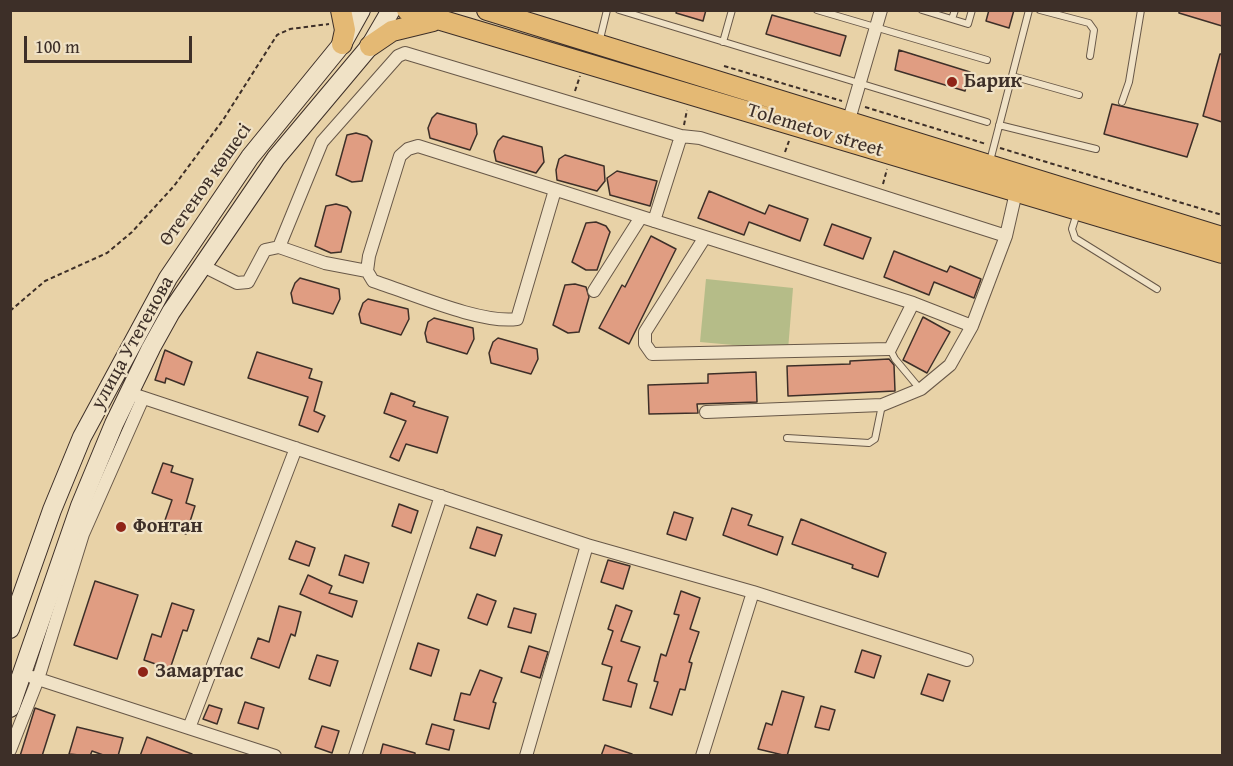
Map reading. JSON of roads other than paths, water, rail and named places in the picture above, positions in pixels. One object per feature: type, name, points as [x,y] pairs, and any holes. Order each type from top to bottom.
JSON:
[{"type":"main road","name":"Өтегенов көшесі","points":[[10,630],[52,510],[82,437],[168,278],[250,156],[342,44],[361,10]]},
{"type":"main road","name":"улица Утегенова","points":[[10,708],[30,676],[80,506],[136,395],[171,312],[276,158],[370,46],[391,10]]},
{"type":"main road","name":"Tolemetov street","points":[[407,10],[986,174],[1222,237]]},
{"type":"main road","name":"Tolemetov street","points":[[487,10],[848,123],[986,174],[1019,192],[1222,253]]},
{"type":"main road","points":[[342,16],[342,44]]},
{"type":"main road","points":[[370,46],[392,31],[412,24],[445,21]]},
{"type":"street","points":[[848,123],[881,10]]},
{"type":"street","points":[[279,247],[322,142],[398,56],[405,53],[681,136],[700,138],[1006,236]]},
{"type":"street","points":[[654,221],[681,136]]},
{"type":"street","points":[[555,190],[518,320],[504,321],[455,308],[373,281],[367,271],[369,256],[400,156],[408,149],[423,146],[913,303],[972,326]]},
{"type":"street","points":[[706,412],[882,405],[921,389],[950,365],[972,326],[1006,236],[1014,201],[1019,192]]},
{"type":"street","points":[[594,291],[640,217]]},
{"type":"street","points":[[705,237],[645,332],[645,344],[652,354],[890,349],[913,303]]},
{"type":"street","points":[[203,266],[237,282],[248,282],[265,250],[279,247],[325,262],[367,271]]},
{"type":"street","points":[[136,395],[587,545],[753,592],[967,660]]},
{"type":"street","points":[[189,728],[296,448]]},
{"type":"street","points":[[355,756],[441,496]]},
{"type":"street","points":[[526,756],[587,545]]},
{"type":"street","points":[[702,756],[753,592]]},
{"type":"street","points":[[10,750],[30,676],[275,756]]},
{"type":"lane","points":[[598,46],[607,10]]},
{"type":"lane","points":[[619,10],[987,122]]},
{"type":"lane","points":[[723,42],[732,10]]},
{"type":"lane","points":[[817,10],[987,60]]},
{"type":"lane","points":[[922,10],[968,24],[972,10]]},
{"type":"lane","points":[[952,20],[955,10]]},
{"type":"lane","points":[[986,174],[1029,10]]},
{"type":"lane","points":[[1040,10],[1089,23],[1094,30],[1090,56]]},
{"type":"lane","points":[[1122,102],[1129,82],[1141,10]]},
{"type":"lane","points":[[1012,76],[1079,94]]},
{"type":"lane","points":[[999,125],[1096,149]]},
{"type":"lane","points":[[1078,210],[1072,229],[1075,237],[1158,289]]},
{"type":"lane","points":[[890,349],[895,359],[921,389]]},
{"type":"lane","points":[[787,438],[869,443],[875,439],[882,405]]},
{"type":"place","name":"Барик","points":[[952,82]]},
{"type":"place","name":"Фонтан","points":[[121,527]]},
{"type":"place","name":"Замартас","points":[[143,672]]}]
